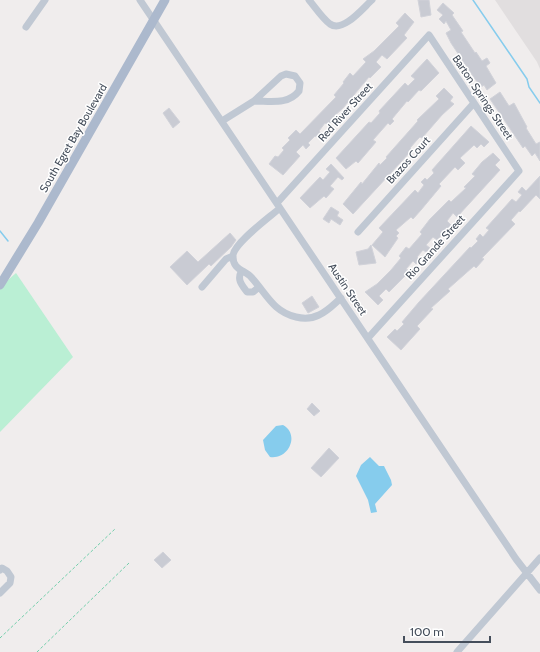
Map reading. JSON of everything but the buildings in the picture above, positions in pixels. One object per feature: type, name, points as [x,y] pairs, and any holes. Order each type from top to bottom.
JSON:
[{"type":"main road","name":"South Egret Bay Boulevard","points":[[0,285],[42,217],[164,0]]},
{"type":"street","points":[[26,27],[45,0]]},
{"type":"street","name":"Austin Street","points":[[140,0],[526,574],[540,590]]},
{"type":"street","points":[[309,0],[331,24],[339,26],[345,24],[372,0]]},
{"type":"street","name":"Barton Springs Street","points":[[429,35],[519,170]]},
{"type":"street","name":"Red River Street","points":[[202,287],[226,259],[233,256],[237,246],[279,205],[429,35]]},
{"type":"street","points":[[222,121],[254,101],[276,80],[286,74],[295,76],[300,83],[299,91],[289,99],[279,102],[254,101]]},
{"type":"street","name":"Brazos Court","points":[[358,232],[474,103]]},
{"type":"street","name":"Rio Grande Street","points":[[368,338],[519,170]]},
{"type":"street","points":[[233,256],[236,266],[241,272],[250,276],[279,310],[286,315],[304,319],[319,316],[341,298]]},
{"type":"street","points":[[241,272],[239,280],[247,292],[253,292],[259,287]]},
{"type":"street","points":[[457,652],[540,558]]},
{"type":"street","points":[[0,570],[2,568],[7,571],[11,577],[10,583],[0,592]]},
{"type":"path","points":[[0,638],[115,529]]},
{"type":"path","points":[[37,652],[129,563]]},
{"type":"shaded area","points":[[495,0],[540,0],[540,69],[537,62]]},
{"type":"green space","points":[[16,273],[73,357],[0,432],[0,287]]},
{"type":"water","points":[[283,425],[291,434],[290,446],[282,455],[270,457],[265,450],[263,440],[276,426]]},
{"type":"water","points":[[370,457],[379,466],[384,466],[392,485],[375,504],[377,512],[371,513],[368,500],[356,476],[361,465]]},
{"type":"waterway","points":[[473,0],[527,79],[529,87],[540,103]]},
{"type":"waterway","points":[[0,231],[8,241]]}]
